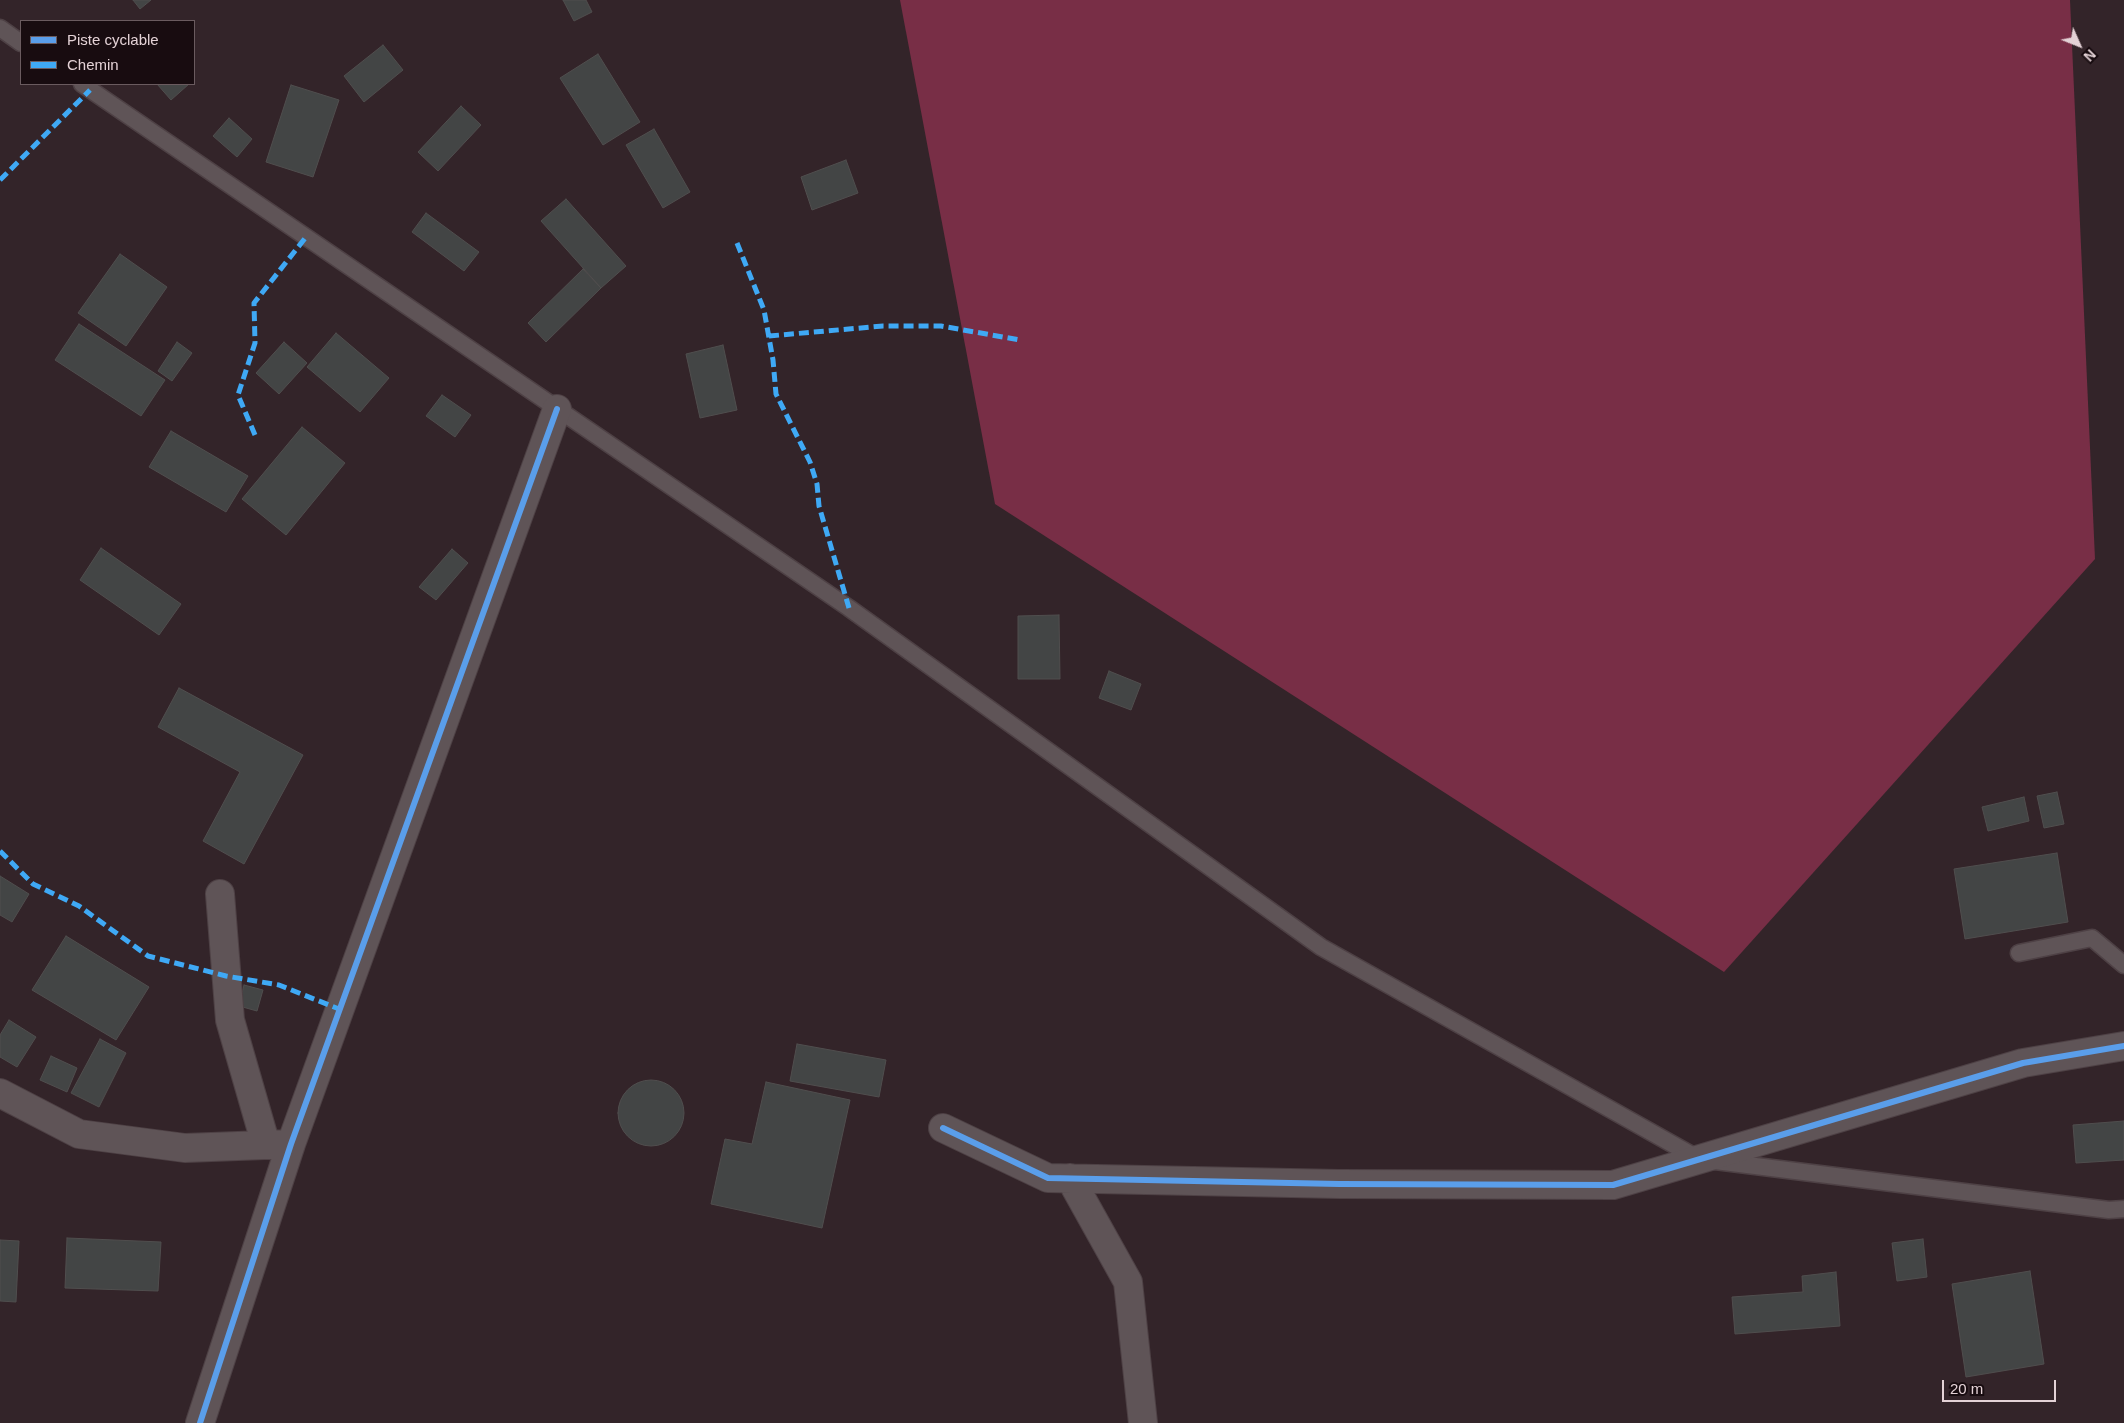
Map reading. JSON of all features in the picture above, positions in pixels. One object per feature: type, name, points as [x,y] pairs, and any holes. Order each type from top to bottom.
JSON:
[{"type":"street","points":[[200,1423],[278,1145],[556,409]]},
{"type":"street","points":[[220,894],[230,1020],[278,1145]]},
{"type":"street","points":[[943,1128],[1048,1178],[1339,1184],[1613,1185],[2023,1063],[2124,1046]]},
{"type":"street","points":[[0,1093],[79,1134],[185,1148],[278,1145]]},
{"type":"street","points":[[1070,1178],[1128,1282],[1143,1423]]},
{"type":"lane","points":[[0,28],[20,42]]},
{"type":"lane","points":[[83,85],[849,608],[1321,947],[1699,1159],[2099,1209],[2124,1208]]},
{"type":"lane","points":[[2019,953],[2092,938],[2124,965]]},
{"type":"shaded area","points":[[900,0],[2070,0],[2095,559],[1724,972],[995,504]]},
{"type":"building","points":[[133,0],[151,0],[140,9]]},
{"type":"building","points":[[563,0],[586,0],[592,12],[574,21]]},
{"type":"building","points":[[383,45],[403,70],[364,102],[344,76]]},
{"type":"building","points":[[598,54],[640,122],[603,145],[560,78]]},
{"type":"building","points":[[158,85],[188,85],[171,100]]},
{"type":"building","points":[[291,85],[339,100],[313,177],[266,162]]},
{"type":"building","points":[[461,106],[481,125],[438,171],[418,152]]},
{"type":"building","points":[[229,118],[252,139],[237,157],[213,136]]},
{"type":"building","points":[[654,129],[690,192],[663,208],[626,145]]},
{"type":"building","points":[[846,160],[858,193],[812,210],[801,177]]},
{"type":"building","points":[[566,199],[626,266],[601,288],[541,221]]},
{"type":"building","points":[[426,213],[479,252],[464,271],[412,232]]},
{"type":"building","points":[[120,254],[167,287],[126,346],[78,313]]},
{"type":"building","points":[[583,269],[601,288],[546,342],[528,323]]},
{"type":"building","points":[[79,324],[165,380],[141,416],[55,360]]},
{"type":"building","points":[[336,333],[389,378],[360,412],[307,367]]},
{"type":"building","points":[[177,342],[192,353],[172,381],[158,371]]},
{"type":"building","points":[[284,342],[307,363],[279,394],[256,373]]},
{"type":"building","points":[[723,345],[737,410],[700,418],[686,354]]},
{"type":"building","points":[[442,395],[471,415],[455,437],[426,416]]},
{"type":"building","points":[[302,427],[345,463],[286,535],[242,499]]},
{"type":"building","points":[[171,431],[248,476],[226,512],[149,467]]},
{"type":"building","points":[[101,548],[181,604],[159,635],[80,580]]},
{"type":"building","points":[[452,549],[468,563],[436,600],[419,587]]},
{"type":"building","points":[[1059,615],[1060,679],[1018,679],[1018,616]]},
{"type":"building","points":[[1109,671],[1141,684],[1131,710],[1099,698]]},
{"type":"building","points":[[179,688],[303,755],[244,864],[203,841],[240,772],[158,727]]},
{"type":"building","points":[[2057,792],[2064,824],[2044,828],[2037,796]]},
{"type":"building","points":[[2024,797],[2029,821],[1988,831],[1982,807]]},
{"type":"building","points":[[2057,853],[2068,922],[1965,939],[1954,869]]},
{"type":"building","points":[[0,876],[29,894],[12,922],[0,915]]},
{"type":"building","points":[[66,936],[149,987],[116,1040],[32,990]]},
{"type":"building","points":[[244,985],[263,990],[257,1011],[239,1006]]},
{"type":"building","points":[[9,1020],[36,1037],[17,1067],[0,1057],[0,1035]]},
{"type":"building","points":[[100,1039],[126,1053],[99,1107],[71,1093]]},
{"type":"building","points":[[797,1044],[886,1060],[879,1097],[790,1081]]},
{"type":"building","points":[[51,1056],[77,1068],[67,1092],[40,1080]]},
{"type":"building","points":[[651,1080],[664,1083],[674,1090],[681,1100],[684,1113],[681,1126],[674,1136],[664,1143],[651,1146],[638,1143],[628,1136],[621,1126],[618,1113],[621,1100],[628,1090],[638,1083]]},
{"type":"building","points":[[766,1082],[850,1100],[822,1228],[711,1204],[725,1139],[752,1144]]},
{"type":"building","points":[[2124,1121],[2124,1160],[2076,1163],[2073,1125]]},
{"type":"building","points":[[67,1238],[161,1242],[158,1291],[65,1288]]},
{"type":"building","points":[[1923,1239],[1927,1277],[1897,1281],[1892,1243]]},
{"type":"building","points":[[0,1240],[19,1241],[16,1302],[0,1301]]},
{"type":"building","points":[[2030,1271],[2044,1364],[1966,1377],[1952,1284]]},
{"type":"building","points":[[1836,1272],[1840,1326],[1735,1334],[1732,1297],[1803,1292],[1802,1276]]},
{"type":"marked path","points":[[0,180],[90,90]]},
{"type":"marked path","points":[[255,435],[238,395],[255,343],[254,303],[306,237]]},
{"type":"marked path","points":[[737,243],[764,310],[773,360],[776,394],[810,462],[817,484],[819,506],[849,608]]},
{"type":"marked path","points":[[769,336],[883,326],[941,326],[1020,340]]},
{"type":"marked path","points":[[0,851],[33,884],[79,906],[148,956],[226,976],[279,985],[339,1009]]},
{"type":"cycle path","points":[[200,1423],[291,1144],[557,409]]},
{"type":"cycle path","points":[[943,1128],[1048,1178],[1339,1184],[1613,1185],[2023,1063],[2124,1046]]}]
